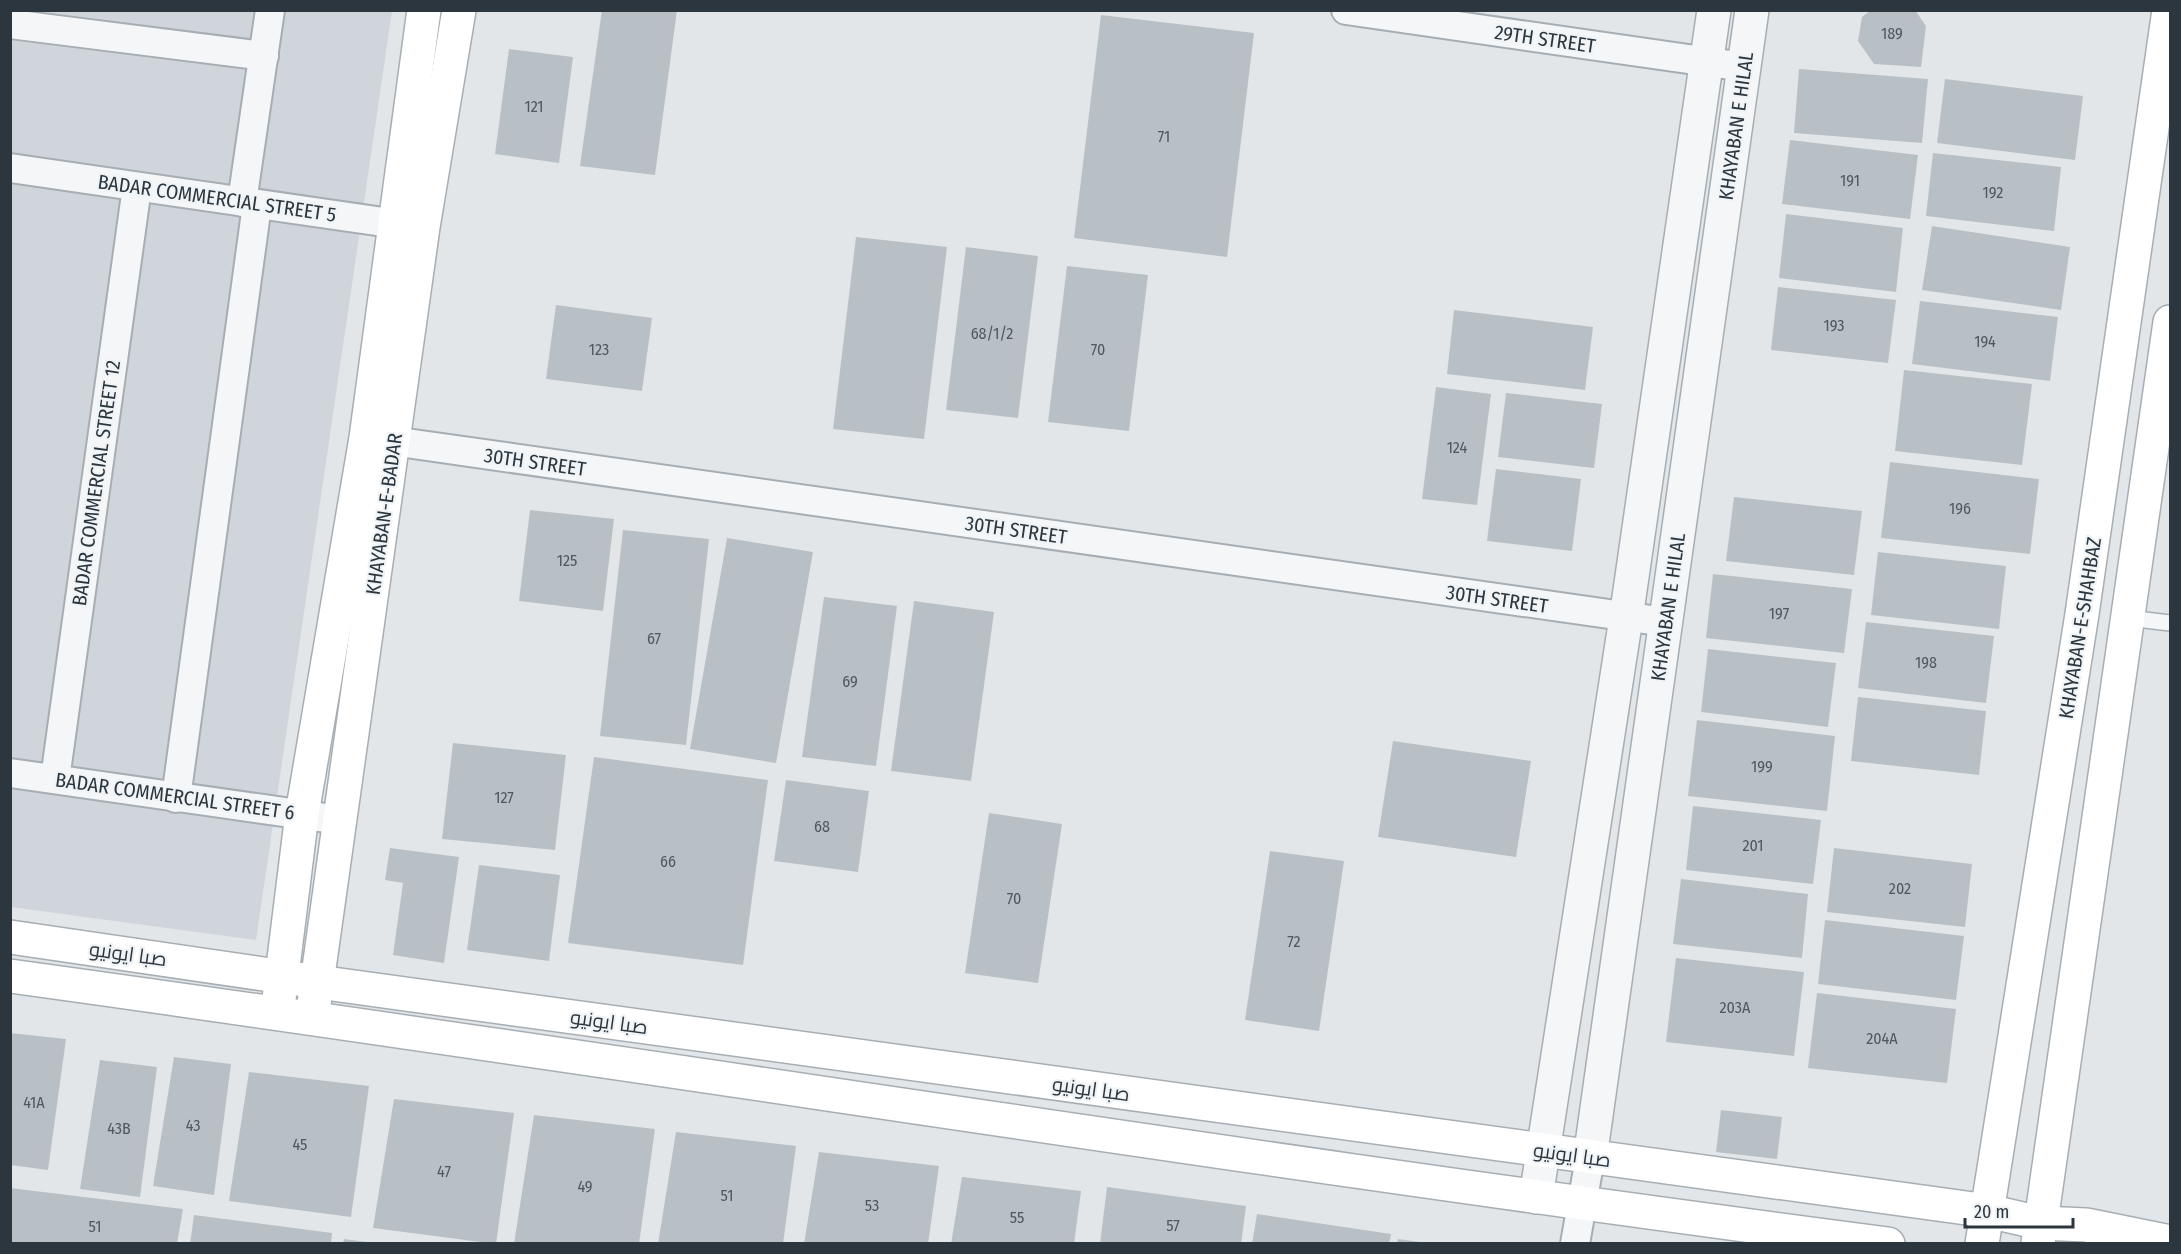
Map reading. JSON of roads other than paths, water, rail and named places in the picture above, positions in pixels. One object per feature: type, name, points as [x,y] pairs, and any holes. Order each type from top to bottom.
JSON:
[{"type":"main road","name":"KHAYABAN-E-BADAR","points":[[312,1017],[340,820],[380,440],[410,225],[424,10]]},
{"type":"main road","name":"KHAYABAN-E-BADAR","points":[[410,225],[459,10]]},
{"type":"main road","name":"KHAYABAN-E-SHAHBAZ","points":[[1982,1244],[2082,614],[2169,10]]},
{"type":"main road","points":[[2039,1233],[2170,322]]},
{"type":"main road","name":"KHAYABAN-E-BADAR","points":[[278,1012],[302,814],[380,440]]},
{"type":"main road","name":"صبا ایونیو","points":[[10,937],[318,982],[1545,1152],[1988,1211],[2039,1233],[2086,1225],[2170,1242]]},
{"type":"main road","name":"صبا ایونیو","points":[[10,976],[278,1012],[1582,1204],[1888,1244]]},
{"type":"street","points":[[176,798],[249,204],[270,10]]},
{"type":"street","name":"29TH STREET","points":[[1346,10],[1744,67]]},
{"type":"street","name":"KHAYABAN E HILAL","points":[[1536,1197],[1545,1152],[1626,618],[1714,10]]},
{"type":"street","name":"KHAYABAN E HILAL","points":[[1575,1244],[1590,1158],[1752,10]]},
{"type":"street","points":[[10,24],[264,56]]},
{"type":"street","name":"BADAR COMMERCIAL STREET 5","points":[[10,168],[249,204],[410,225]]},
{"type":"street","name":"BADAR COMMERCIAL STREET 12","points":[[55,779],[137,186]]},
{"type":"street","name":"30TH STREET","points":[[380,440],[1665,622]]},
{"type":"street","name":"BADAR COMMERCIAL STREET 6","points":[[10,773],[340,820]]},
{"type":"lane","points":[[2128,618],[2170,623]]}]
